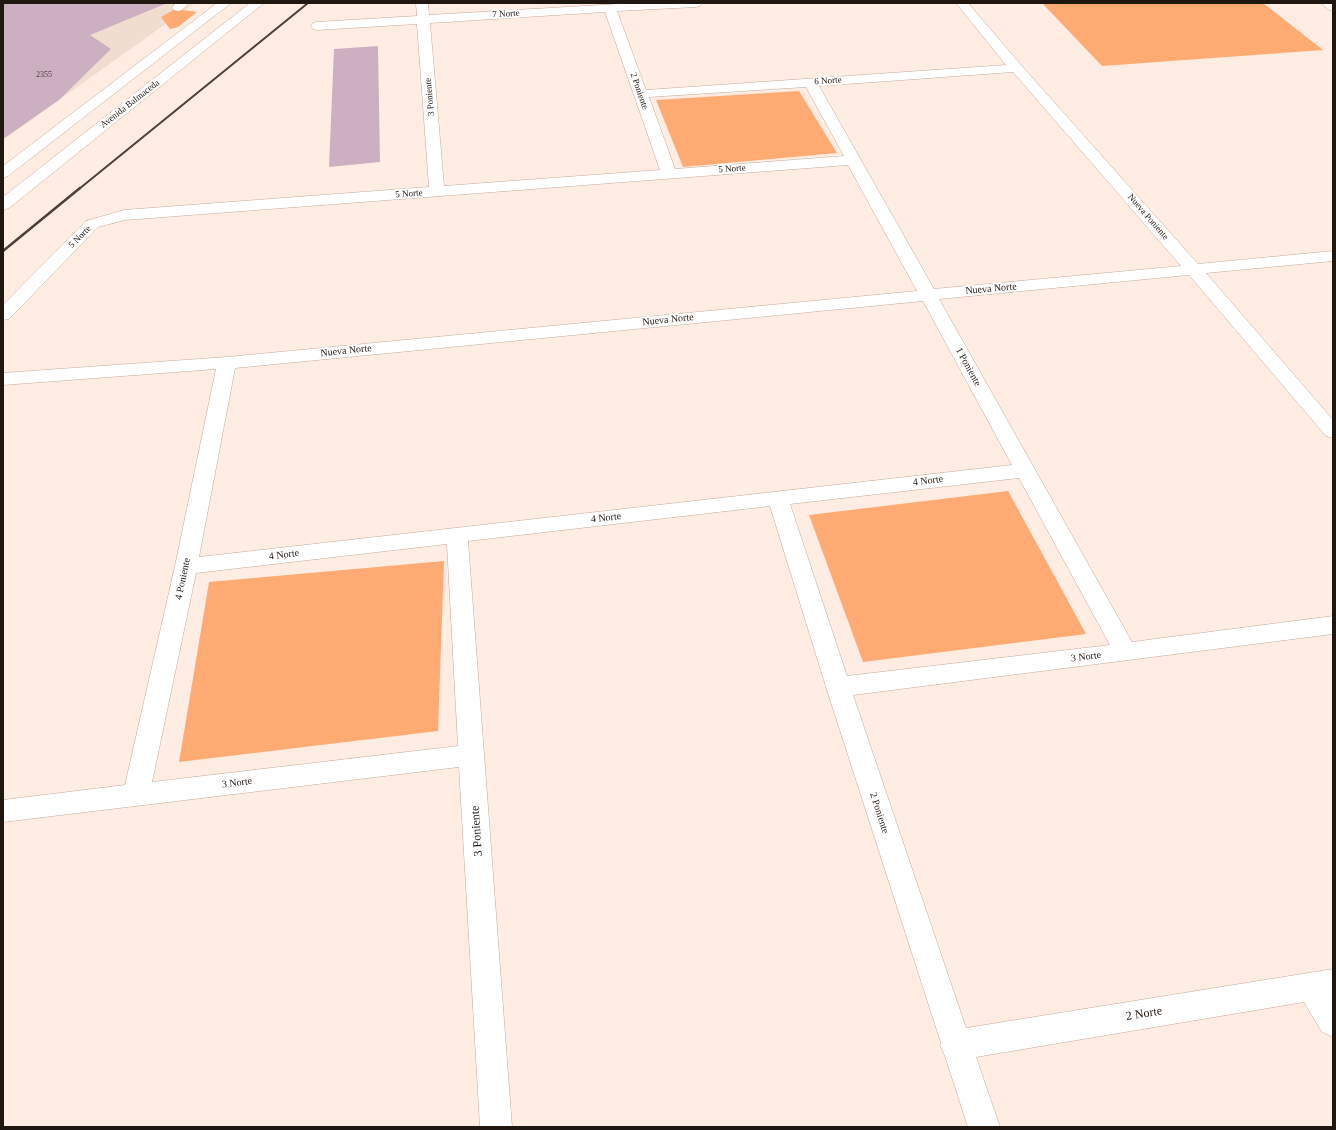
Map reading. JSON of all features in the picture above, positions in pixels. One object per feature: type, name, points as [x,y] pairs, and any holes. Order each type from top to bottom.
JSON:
[{"type":"street","points":[[3,173],[225,3]]},
{"type":"street","name":"Avenida Balmaceda","points":[[3,205],[258,3]]},
{"type":"street","name":"3 Poniente","points":[[422,3],[437,192]]},
{"type":"street","name":"7 Norte","points":[[317,26],[696,3]]},
{"type":"street","name":"Nueva Poniente","points":[[962,3],[1016,68],[1194,270],[1333,432]]},
{"type":"street","points":[[1327,3],[1333,7]]},
{"type":"street","name":"2 Poniente","points":[[610,8],[669,174]]},
{"type":"street","name":"6 Norte","points":[[640,94],[1016,68]]},
{"type":"street","name":"1 Poniente","points":[[810,82],[1126,652]]},
{"type":"street","name":"5 Norte","points":[[3,315],[92,224],[124,215],[853,160]]},
{"type":"street","name":"Nueva Norte","points":[[3,379],[227,363],[1333,256]]},
{"type":"street","name":"4 Poniente","points":[[136,795],[186,566],[227,363]]},
{"type":"street","points":[[1312,407],[1333,405]]},
{"type":"street","name":"4 Norte","points":[[186,566],[1026,470]]},
{"type":"street","name":"2 Poniente","points":[[778,498],[955,1045],[984,1127]]},
{"type":"street","name":"3 Poniente","points":[[456,535],[496,1127]]},
{"type":"street","name":"3 Norte","points":[[838,686],[1126,652],[1333,625]]},
{"type":"street","name":"3 Norte","points":[[3,811],[472,755]]},
{"type":"street","points":[[1323,985],[1333,1022]]},
{"type":"street","name":"2 Norte","points":[[955,1045],[1323,985]]},
{"type":"shaded area","points":[[3,3],[195,3],[3,140]]},
{"type":"shaded area","points":[[1042,3],[1263,3],[1323,50],[1102,66]]},
{"type":"shaded area","points":[[175,9],[197,12],[178,27],[170,29],[161,17]]},
{"type":"shaded area","points":[[799,91],[837,153],[683,167],[656,100]]},
{"type":"shaded area","points":[[1008,491],[1086,634],[863,662],[809,515]]},
{"type":"shaded area","points":[[444,561],[438,731],[179,762],[209,582]]},
{"type":"building","points":[[3,3],[165,4],[90,35],[111,49],[59,100],[3,139]]},
{"type":"building","points":[[378,46],[380,162],[329,167],[334,49]]},
{"type":"railway","points":[[79,189],[308,3]]},
{"type":"railway","points":[[3,251],[80,188]]}]
